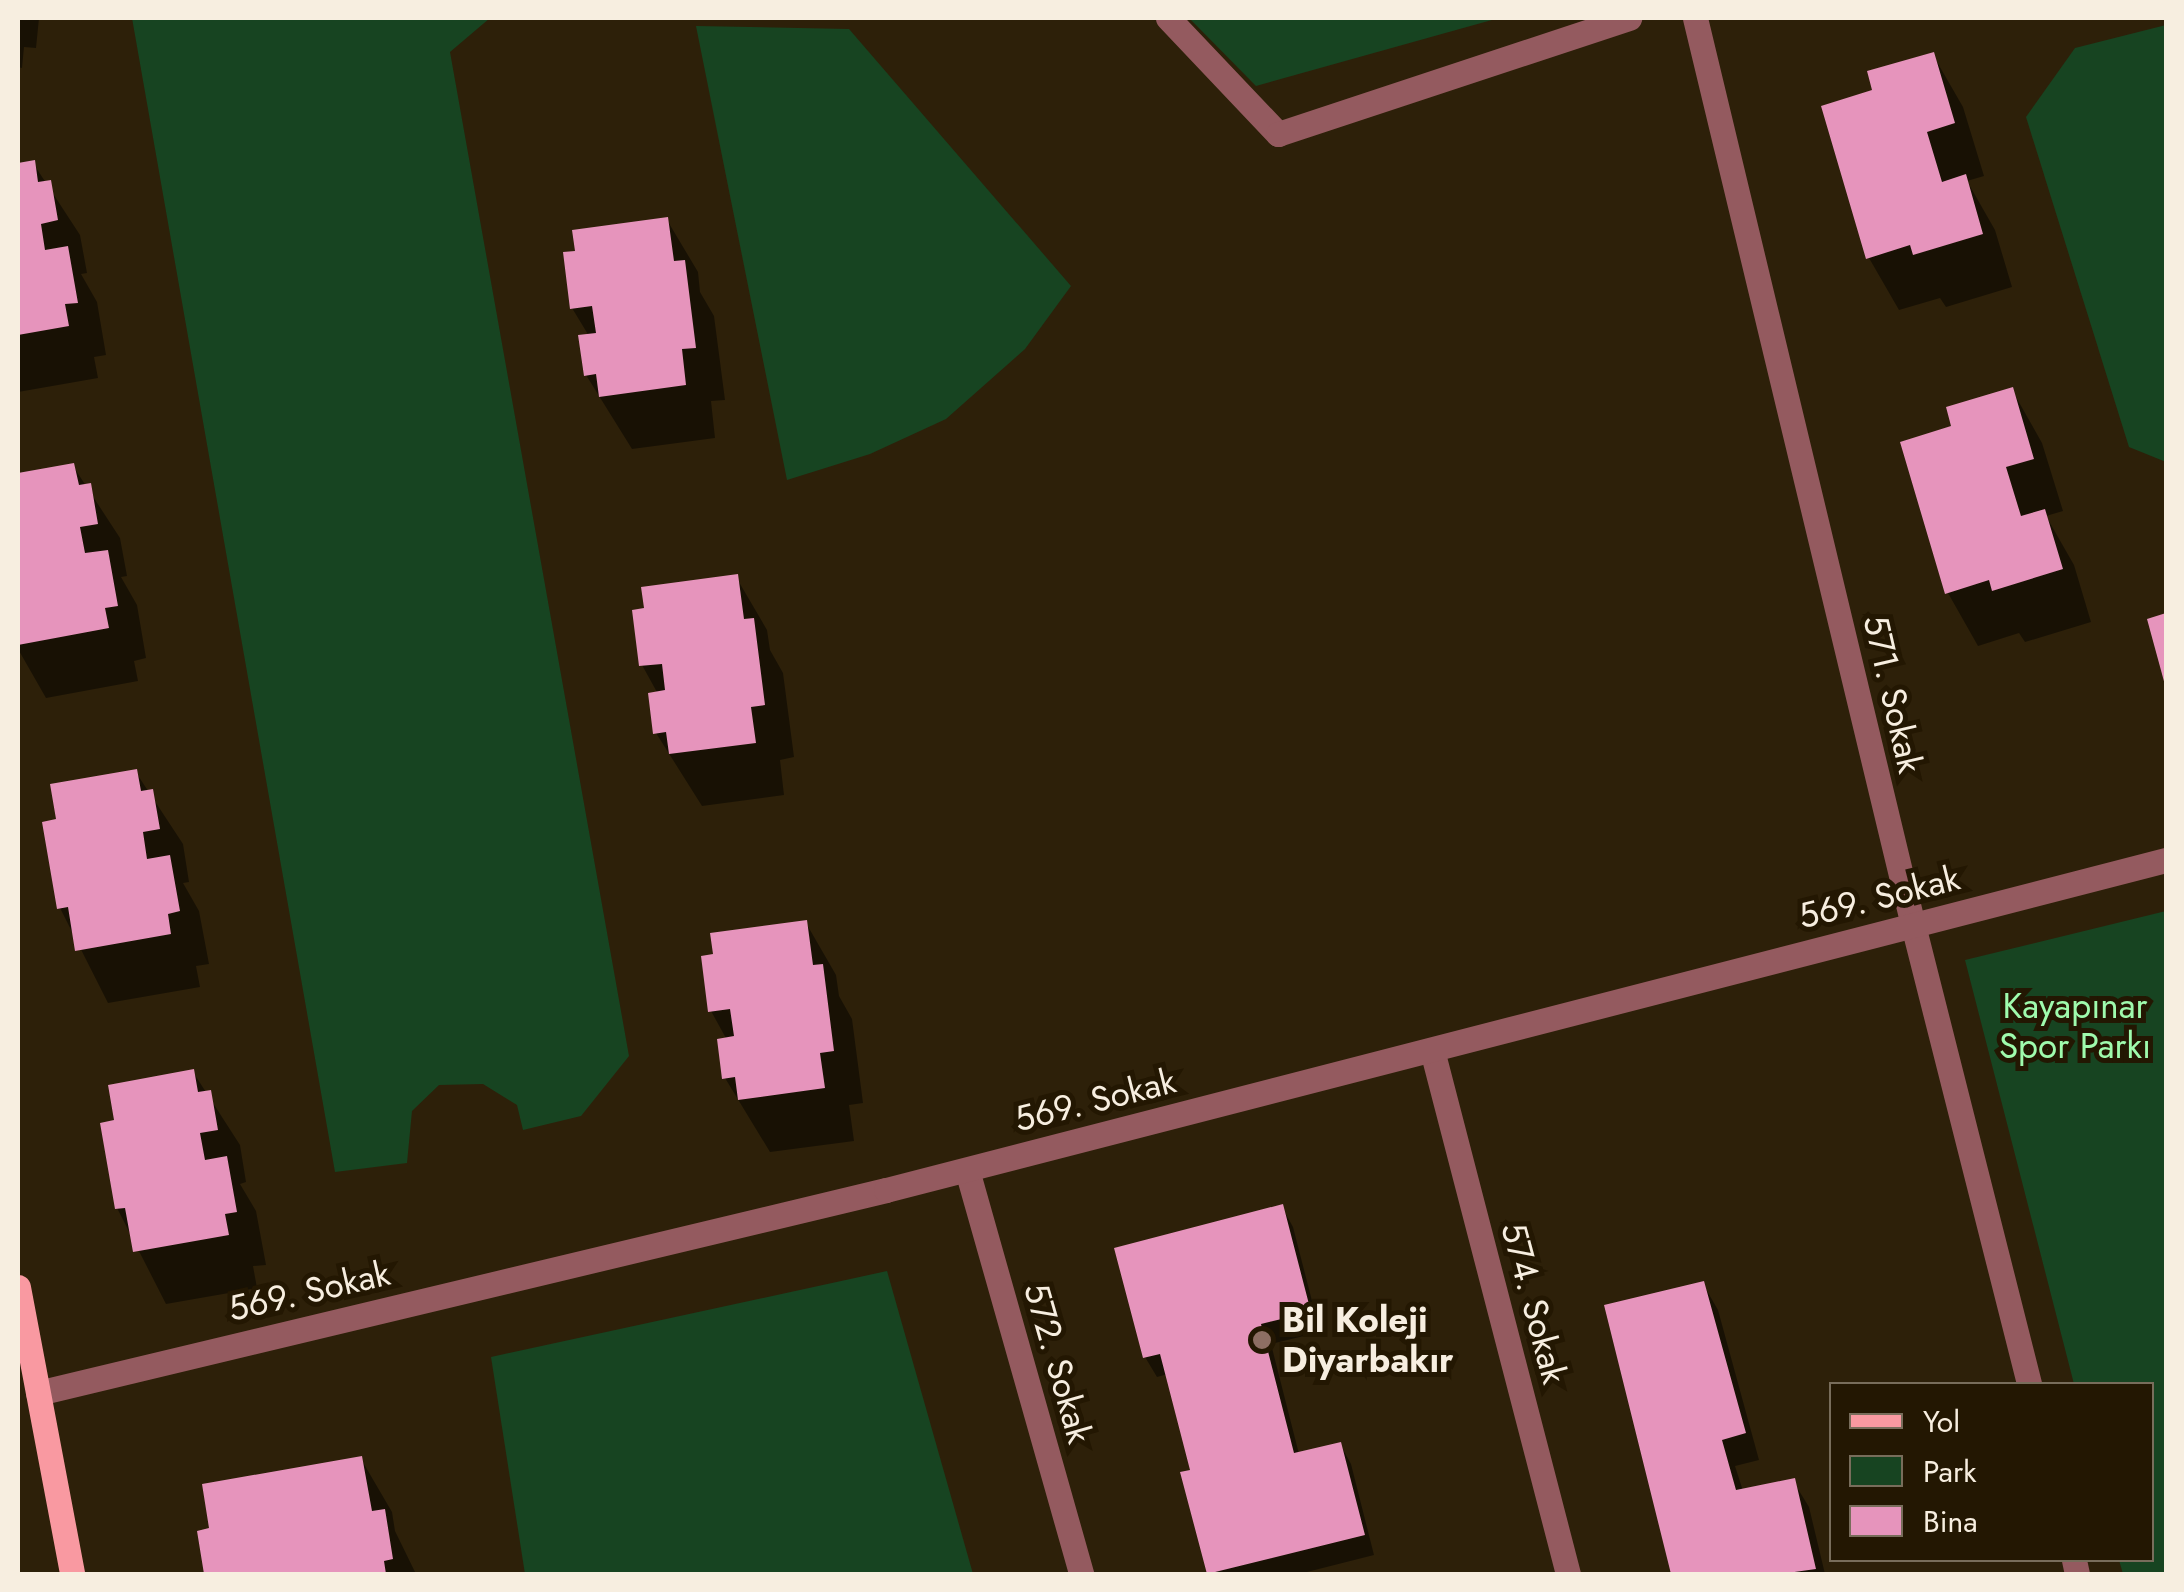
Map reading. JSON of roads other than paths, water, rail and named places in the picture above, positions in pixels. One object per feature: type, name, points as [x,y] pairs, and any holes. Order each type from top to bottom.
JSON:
[{"type":"main road","points":[[18,1287],[72,1574]]},
{"type":"street","points":[[1168,18],[1278,134],[1630,18]]},
{"type":"street","name":"571. Sokak","points":[[1695,18],[1913,924],[2028,1382]]},
{"type":"street","name":"569. Sokak","points":[[38,1394],[967,1170],[2166,860]]},
{"type":"street","name":"574. Sokak","points":[[1432,1050],[1568,1574]]},
{"type":"street","name":"572. Sokak","points":[[967,1170],[1081,1574]]},
{"type":"place","name":"Bil Koleji Diyarbakır","points":[[1262,1340]]},
{"type":"park label","name":"Kayapınar Spor Parkı","points":[[2075,1026]]}]
